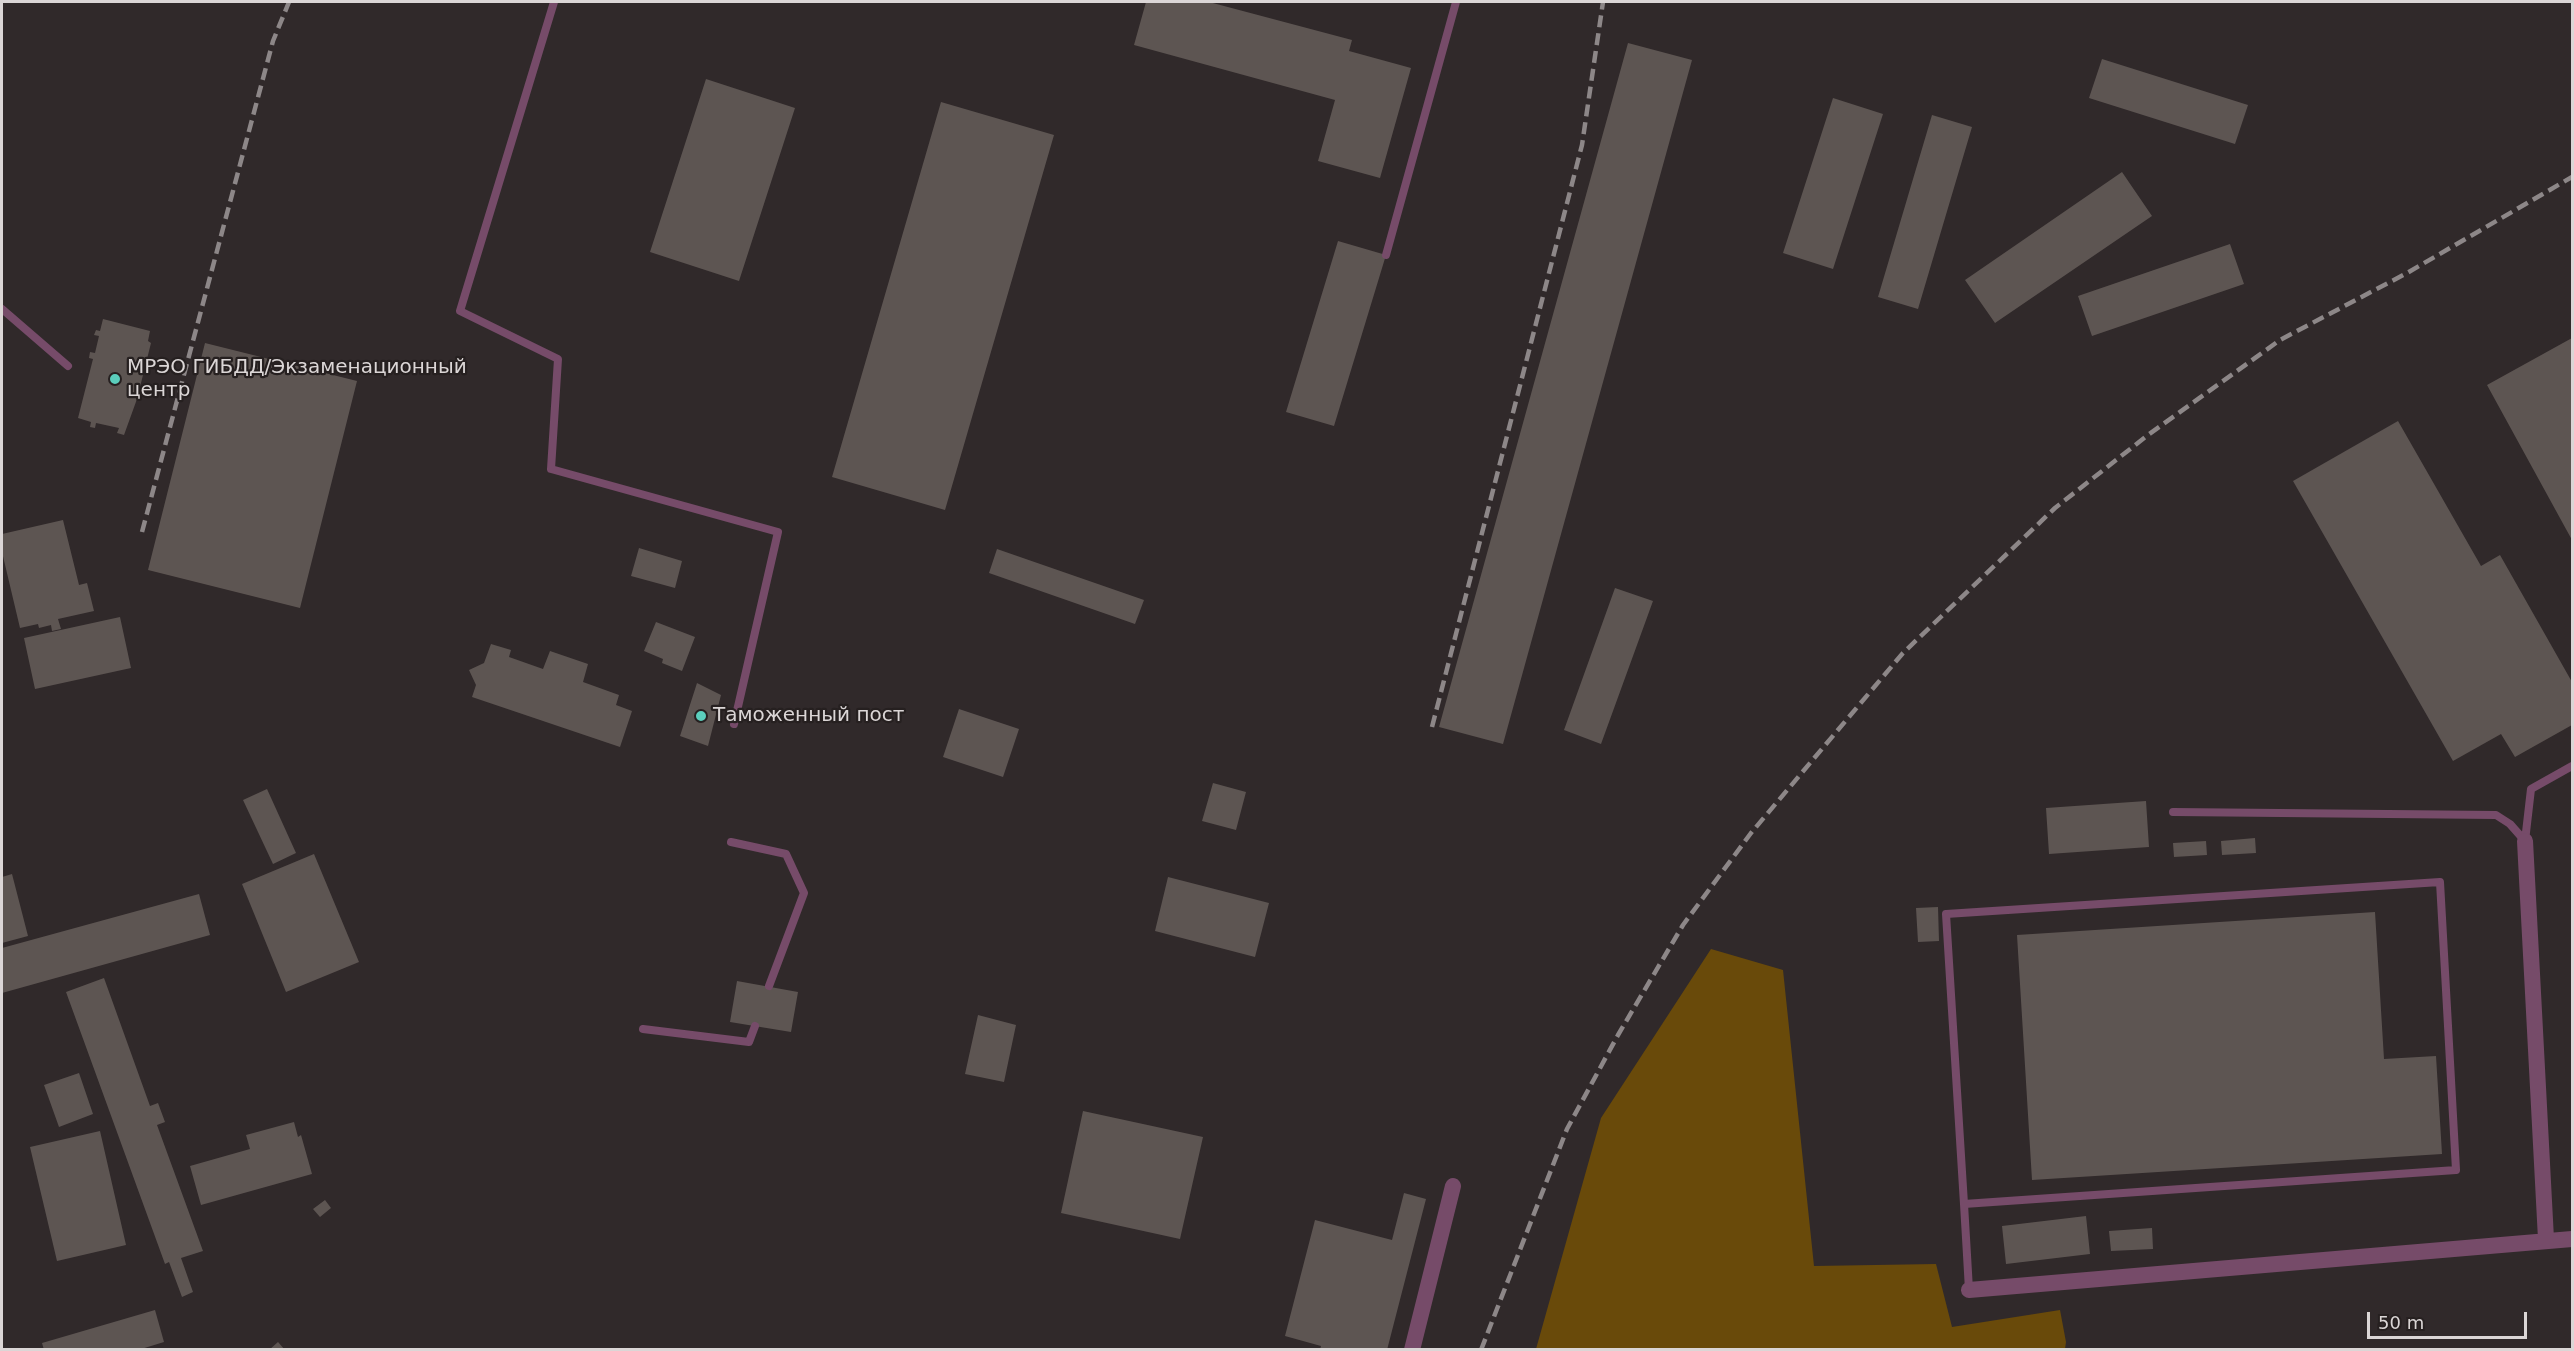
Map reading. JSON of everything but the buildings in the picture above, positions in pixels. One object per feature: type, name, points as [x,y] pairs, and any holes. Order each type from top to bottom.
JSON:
[{"type":"street","points":[[2525,841],[2546,1239]]},
{"type":"street","points":[[1412,1350],[1453,1186]]},
{"type":"street","points":[[1970,1290],[2546,1239],[2572,1239]]},
{"type":"lane","points":[[554,2],[460,311],[558,359],[551,469],[778,532],[734,724]]},
{"type":"lane","points":[[1386,255],[1456,2]]},
{"type":"lane","points":[[2,309],[68,366]]},
{"type":"lane","points":[[2525,841],[2531,789],[2572,766]]},
{"type":"lane","points":[[2173,812],[2496,815],[2510,824],[2525,841]]},
{"type":"lane","points":[[731,842],[786,854],[804,893],[769,986]]},
{"type":"lane","points":[[1964,1204],[2456,1170],[2440,882],[1946,914],[1964,1204],[1970,1290]]},
{"type":"lane","points":[[643,1029],[749,1042],[755,1026]]},
{"type":"shaded area","points":[[1711,949],[1783,970],[1814,1266],[1936,1264],[1952,1327],[2060,1310],[2066,1342],[2065,1349],[1536,1349],[1601,1118]]},
{"type":"railway","points":[[142,532],[273,41],[289,2]]},
{"type":"railway","points":[[1432,727],[1582,145],[1603,2]]},
{"type":"railway","points":[[1481,1350],[1567,1129],[1618,1035],[1683,925],[1751,833],[1903,653],[2055,508],[2148,435],[2280,340],[2407,273],[2572,177]]},
{"type":"place","name":"МРЭО ГИБДД/Экзаменационный центр","points":[[115,379]]},
{"type":"place","name":"Таможенный пост","points":[[701,716]]}]
